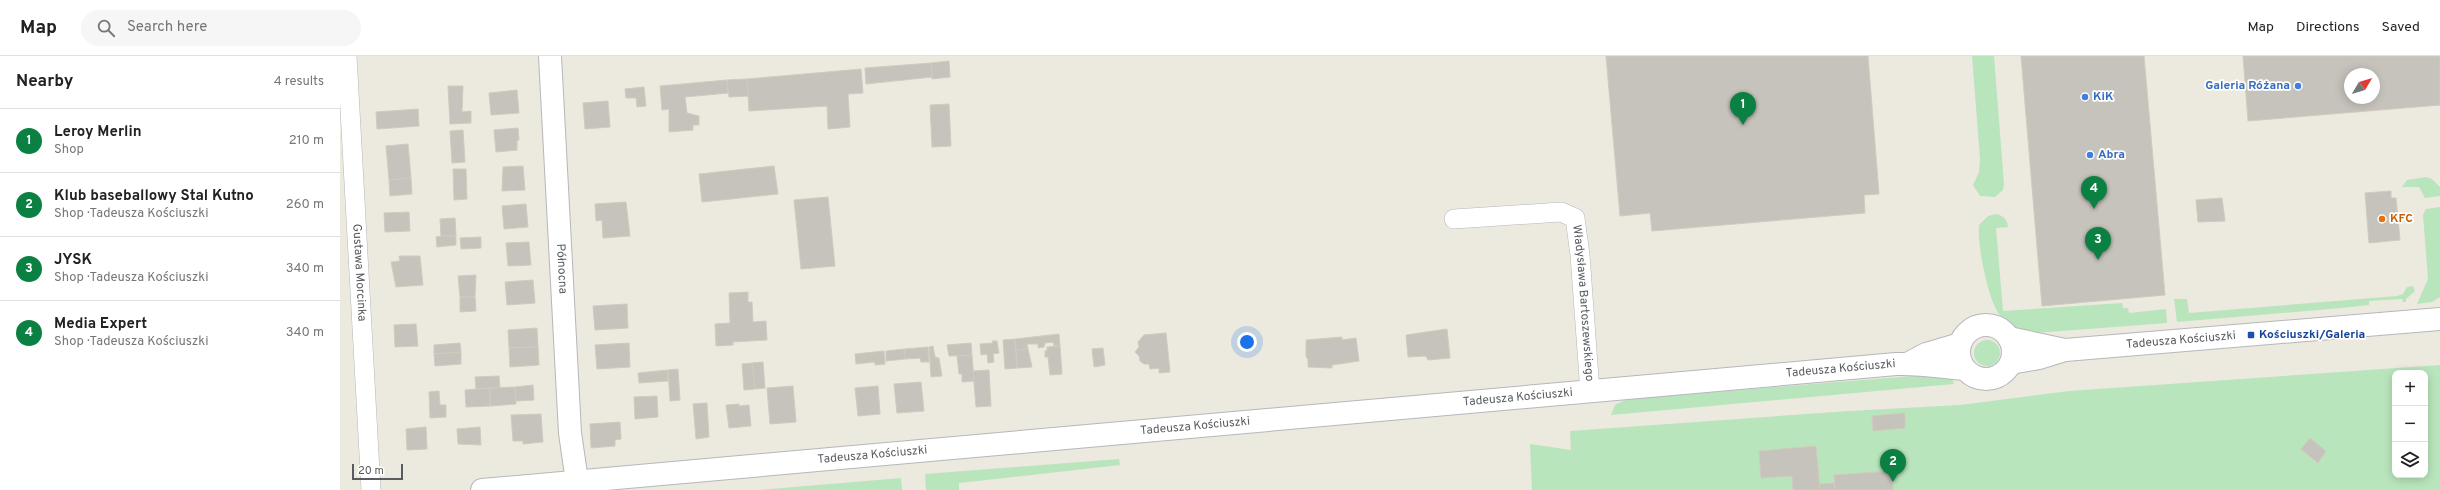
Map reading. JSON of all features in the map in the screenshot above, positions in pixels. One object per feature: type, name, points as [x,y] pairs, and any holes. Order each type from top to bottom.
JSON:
[{"type":"street","name":"Gustawa Morcinka","points":[[347,56],[371,490]]},
{"type":"street","name":"Północna","points":[[550,56],[570,433],[577,486]]},
{"type":"street","name":"Władysława Bartoszewskiego","points":[[1454,219],[1561,212],[1575,218],[1580,256],[1590,392]]},
{"type":"street","name":"Tadeusza Kościuszki","points":[[2011,363],[2039,358],[2065,350],[2440,320]]},
{"type":"street","points":[[1981,326],[2000,329],[2009,338],[2013,350],[2011,363],[2000,376],[1992,379],[1981,379],[1972,376],[1964,369],[1959,357],[1960,344],[1969,331],[1981,326]]},
{"type":"street","name":"Tadeusza Kościuszki","points":[[2009,338],[2065,350]]},
{"type":"street","name":"Tadeusza Kościuszki","points":[[1909,363],[1926,354],[1960,344]]},
{"type":"street","name":"Tadeusza Kościuszki","points":[[482,490],[577,486],[1909,363],[1933,368],[1964,369]]},
{"type":"green space","points":[[1972,56],[1994,56],[2004,184],[2003,190],[1995,197],[1980,196],[1973,185],[1979,172],[1980,159]]},
{"type":"green space","points":[[2426,177],[2432,179],[2440,187],[2440,196],[2425,198],[2419,187],[2402,187],[2407,180]]},
{"type":"green space","points":[[2440,207],[2440,297],[2432,302],[2417,304],[2428,279],[2423,215],[2426,209]]},
{"type":"green space","points":[[1996,214],[2005,218],[2008,227],[1996,228],[2003,311],[2122,303],[2123,308],[2128,308],[2129,313],[2166,309],[2167,323],[2025,335],[2002,318],[1995,307],[1987,285],[1980,245],[1979,225],[1988,216]]},
{"type":"green space","points":[[2413,286],[2415,291],[2406,299],[2406,302],[2403,302],[2402,299],[2369,301],[2369,305],[2342,308],[2177,322],[2174,299],[2187,299],[2189,313],[2397,296],[2403,294],[2407,287]]},
{"type":"green space","points":[[1987,340],[1996,344],[2000,353],[1996,362],[1987,366],[1978,362],[1974,353],[1978,344]]},
{"type":"green space","points":[[2440,365],[2440,490],[1532,490],[1530,444],[1571,450],[1570,431],[1849,411],[1960,405],[2069,391]]},
{"type":"green space","points":[[1950,373],[1954,384],[1611,415],[1615,405],[1627,399]]},
{"type":"green space","points":[[1119,459],[1120,465],[959,483],[959,490],[926,490],[925,474]]},
{"type":"green space","points":[[901,478],[902,490],[760,490]]},
{"type":"building","points":[[1606,56],[1868,56],[1879,194],[1864,195],[1865,213],[1652,231],[1650,213],[1620,216]]},
{"type":"building","points":[[2021,56],[2144,56],[2165,295],[2042,306]]},
{"type":"building","name":"Galeria Różana","points":[[2243,56],[2440,56],[2440,105],[2248,121]]},
{"type":"building","points":[[949,61],[950,77],[932,79],[931,63]]},
{"type":"building","points":[[931,63],[932,77],[866,84],[865,68]]},
{"type":"building","points":[[861,69],[863,93],[848,94],[850,127],[828,129],[827,106],[749,111],[747,79]]},
{"type":"building","points":[[747,79],[748,96],[729,97],[727,80]]},
{"type":"building","points":[[727,80],[728,93],[685,97],[687,113],[699,116],[699,125],[693,125],[693,130],[669,132],[669,109],[662,110],[660,86]]},
{"type":"building","points":[[448,86],[463,86],[462,112],[471,111],[471,123],[450,124]]},
{"type":"building","points":[[644,87],[646,106],[637,107],[636,98],[626,98],[625,89]]},
{"type":"building","points":[[517,90],[519,113],[491,115],[489,93]]},
{"type":"building","points":[[608,101],[610,127],[585,129],[583,103]]},
{"type":"building","points":[[949,104],[951,146],[932,147],[930,105]]},
{"type":"building","points":[[418,109],[419,126],[377,129],[376,112]]},
{"type":"building","points":[[518,128],[519,140],[517,141],[517,150],[496,152],[494,130]]},
{"type":"building","points":[[463,130],[465,162],[452,163],[450,131]]},
{"type":"building","points":[[408,144],[411,178],[389,180],[386,146]]},
{"type":"building","points":[[523,166],[525,190],[502,191],[503,167]]},
{"type":"building","points":[[774,166],[778,194],[702,202],[699,174]]},
{"type":"building","points":[[453,169],[466,169],[467,199],[454,200]]},
{"type":"building","points":[[411,178],[412,194],[390,196],[389,180]]},
{"type":"building","name":"KFC","points":[[2391,191],[2391,198],[2396,198],[2400,240],[2369,243],[2365,193]]},
{"type":"building","points":[[828,197],[835,266],[801,269],[794,200]]},
{"type":"building","points":[[2222,198],[2225,221],[2198,222],[2196,200]]},
{"type":"building","points":[[626,202],[630,236],[603,238],[602,220],[596,221],[595,204]]},
{"type":"building","points":[[526,204],[528,227],[504,229],[502,206]]},
{"type":"building","points":[[409,212],[410,231],[385,232],[384,213]]},
{"type":"building","points":[[455,218],[456,236],[441,236],[440,219]]},
{"type":"building","points":[[456,236],[456,245],[437,247],[436,237]]},
{"type":"building","points":[[481,237],[481,248],[461,249],[460,238]]},
{"type":"building","points":[[529,242],[531,265],[508,266],[506,243]]},
{"type":"building","points":[[399,256],[420,256],[423,285],[396,287],[391,262],[400,261]]},
{"type":"building","points":[[476,275],[475,297],[460,297],[458,276]]},
{"type":"building","points":[[533,280],[535,303],[507,305],[505,282]]},
{"type":"building","points":[[748,292],[748,302],[752,302],[753,322],[766,321],[767,340],[733,342],[733,345],[716,346],[715,324],[730,323],[729,293]]},
{"type":"building","points":[[460,297],[475,297],[476,311],[460,312]]},
{"type":"building","points":[[627,304],[628,328],[595,330],[593,306]]},
{"type":"building","points":[[416,324],[418,346],[395,347],[394,325]]},
{"type":"building","points":[[537,328],[538,347],[509,348],[508,330]]},
{"type":"building","points":[[1447,329],[1450,358],[1428,360],[1426,356],[1408,357],[1406,335]]},
{"type":"building","points":[[1166,333],[1170,372],[1159,373],[1159,368],[1150,369],[1149,364],[1144,364],[1140,361],[1139,356],[1135,352],[1139,347],[1138,342],[1144,335]]},
{"type":"building","points":[[1059,334],[1060,346],[1054,346],[1053,342],[1045,343],[1044,347],[1038,348],[1038,344],[1027,344],[1028,349],[1016,350],[1015,339]]},
{"type":"building","points":[[1342,337],[1342,340],[1356,338],[1359,361],[1332,365],[1332,368],[1308,367],[1308,359],[1306,357],[1306,340]]},
{"type":"building","points":[[1015,339],[1017,368],[1005,369],[1003,340]]},
{"type":"building","points":[[992,341],[997,341],[999,353],[993,354],[994,362],[988,363],[987,354],[981,355],[980,344],[993,343]]},
{"type":"building","points":[[460,343],[461,352],[434,354],[434,345]]},
{"type":"building","points":[[629,343],[630,367],[597,369],[595,345]]},
{"type":"building","points":[[971,343],[972,355],[949,356],[947,345]]},
{"type":"building","points":[[933,346],[935,357],[939,358],[942,376],[931,377],[929,347]]},
{"type":"building","points":[[1060,346],[1062,374],[1050,375],[1048,357],[1045,357],[1045,351],[1047,351],[1047,347]]},
{"type":"building","points":[[538,347],[539,365],[510,367],[509,348]]},
{"type":"building","points":[[928,347],[929,362],[921,362],[920,358],[905,359],[904,349]]},
{"type":"building","points":[[1103,348],[1105,365],[1094,367],[1092,349]]},
{"type":"building","points":[[904,349],[905,359],[886,361],[886,351]]},
{"type":"building","points":[[1028,349],[1032,367],[1017,368],[1016,350]]},
{"type":"building","points":[[884,351],[885,364],[875,365],[875,362],[856,364],[855,354]]},
{"type":"building","points":[[461,352],[461,364],[435,366],[434,354]]},
{"type":"building","points":[[972,355],[974,381],[962,382],[962,374],[959,374],[957,356]]},
{"type":"building","points":[[763,362],[765,388],[755,389],[752,363]]},
{"type":"building","points":[[752,363],[755,389],[744,390],[742,364]]},
{"type":"building","points":[[678,369],[680,400],[670,401],[668,370]]},
{"type":"building","points":[[668,370],[668,381],[639,383],[638,373]]},
{"type":"building","points":[[989,370],[991,406],[976,407],[973,371]]},
{"type":"building","points":[[499,376],[500,387],[476,389],[475,377]]},
{"type":"building","points":[[921,382],[924,411],[897,413],[894,384]]},
{"type":"building","points":[[533,385],[534,400],[516,401],[515,387]]},
{"type":"building","points":[[793,386],[796,422],[770,424],[767,388]]},
{"type":"building","points":[[878,386],[880,414],[858,416],[855,388]]},
{"type":"building","points":[[515,387],[516,404],[490,406],[490,388]]},
{"type":"building","points":[[490,388],[490,406],[466,407],[465,390]]},
{"type":"building","points":[[439,391],[440,405],[446,405],[446,417],[430,418],[429,392]]},
{"type":"building","points":[[657,396],[658,417],[635,419],[634,397]]},
{"type":"building","points":[[707,403],[709,437],[696,439],[693,404]]},
{"type":"building","points":[[739,404],[739,406],[749,405],[751,426],[729,428],[726,405]]},
{"type":"building","points":[[1905,413],[1905,428],[1873,431],[1872,416]]},
{"type":"building","points":[[541,414],[543,442],[523,444],[523,441],[513,441],[511,415]]},
{"type":"building","points":[[620,422],[621,439],[615,440],[615,446],[591,448],[590,424]]},
{"type":"building","points":[[426,427],[427,449],[407,450],[406,429]]},
{"type":"building","points":[[480,427],[481,445],[458,444],[457,429]]},
{"type":"building","points":[[2310,438],[2326,451],[2318,463],[2301,449]]},
{"type":"building","points":[[1816,446],[1820,490],[1793,490],[1792,476],[1761,478],[1759,451]]},
{"type":"building","points":[[1892,471],[1893,490],[1835,490],[1834,475]]},
{"type":"building","points":[[1834,483],[1835,490],[1820,490],[1819,484]]},
{"type":"place","name":"Galeria Różana","points":[[2298,86]]},
{"type":"place","name":"KiK","points":[[2085,97]]},
{"type":"place","name":"Leroy Merlin","points":[[1743,125]]},
{"type":"place","name":"Abra","points":[[2090,155]]},
{"type":"place","name":"Media Expert","points":[[2094,209]]},
{"type":"place","name":"KFC","points":[[2382,219]]},
{"type":"place","name":"JYSK","points":[[2098,260]]},
{"type":"place","name":"Kościuszki/Galeria","points":[[2251,335]]},
{"type":"place","name":"Klub baseballowy Stal Kutno","points":[[1893,482]]}]
